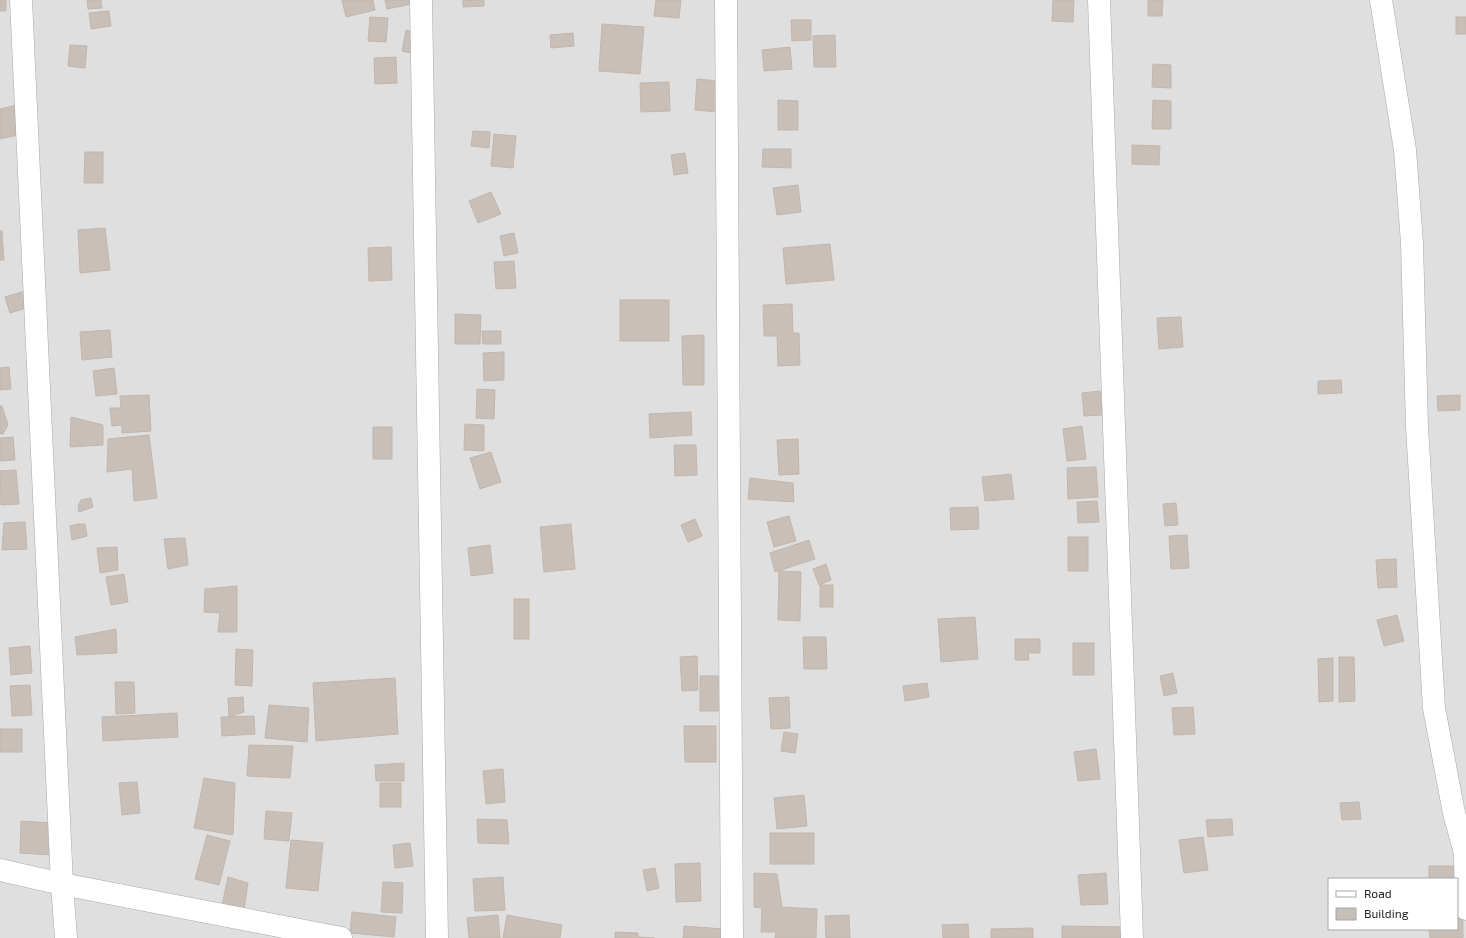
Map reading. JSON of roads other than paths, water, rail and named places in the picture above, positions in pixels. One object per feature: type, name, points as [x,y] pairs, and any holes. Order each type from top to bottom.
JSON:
[{"type":"street","points":[[21,0],[62,884],[66,938]]},
{"type":"street","points":[[421,0],[437,938]]},
{"type":"street","points":[[726,0],[732,938]]},
{"type":"street","points":[[1099,0],[1132,938]]},
{"type":"street","points":[[1381,0],[1405,150],[1412,243],[1417,427],[1434,708],[1454,813],[1465,852],[1466,910]]},
{"type":"street","points":[[0,870],[62,884],[341,938]]}]
